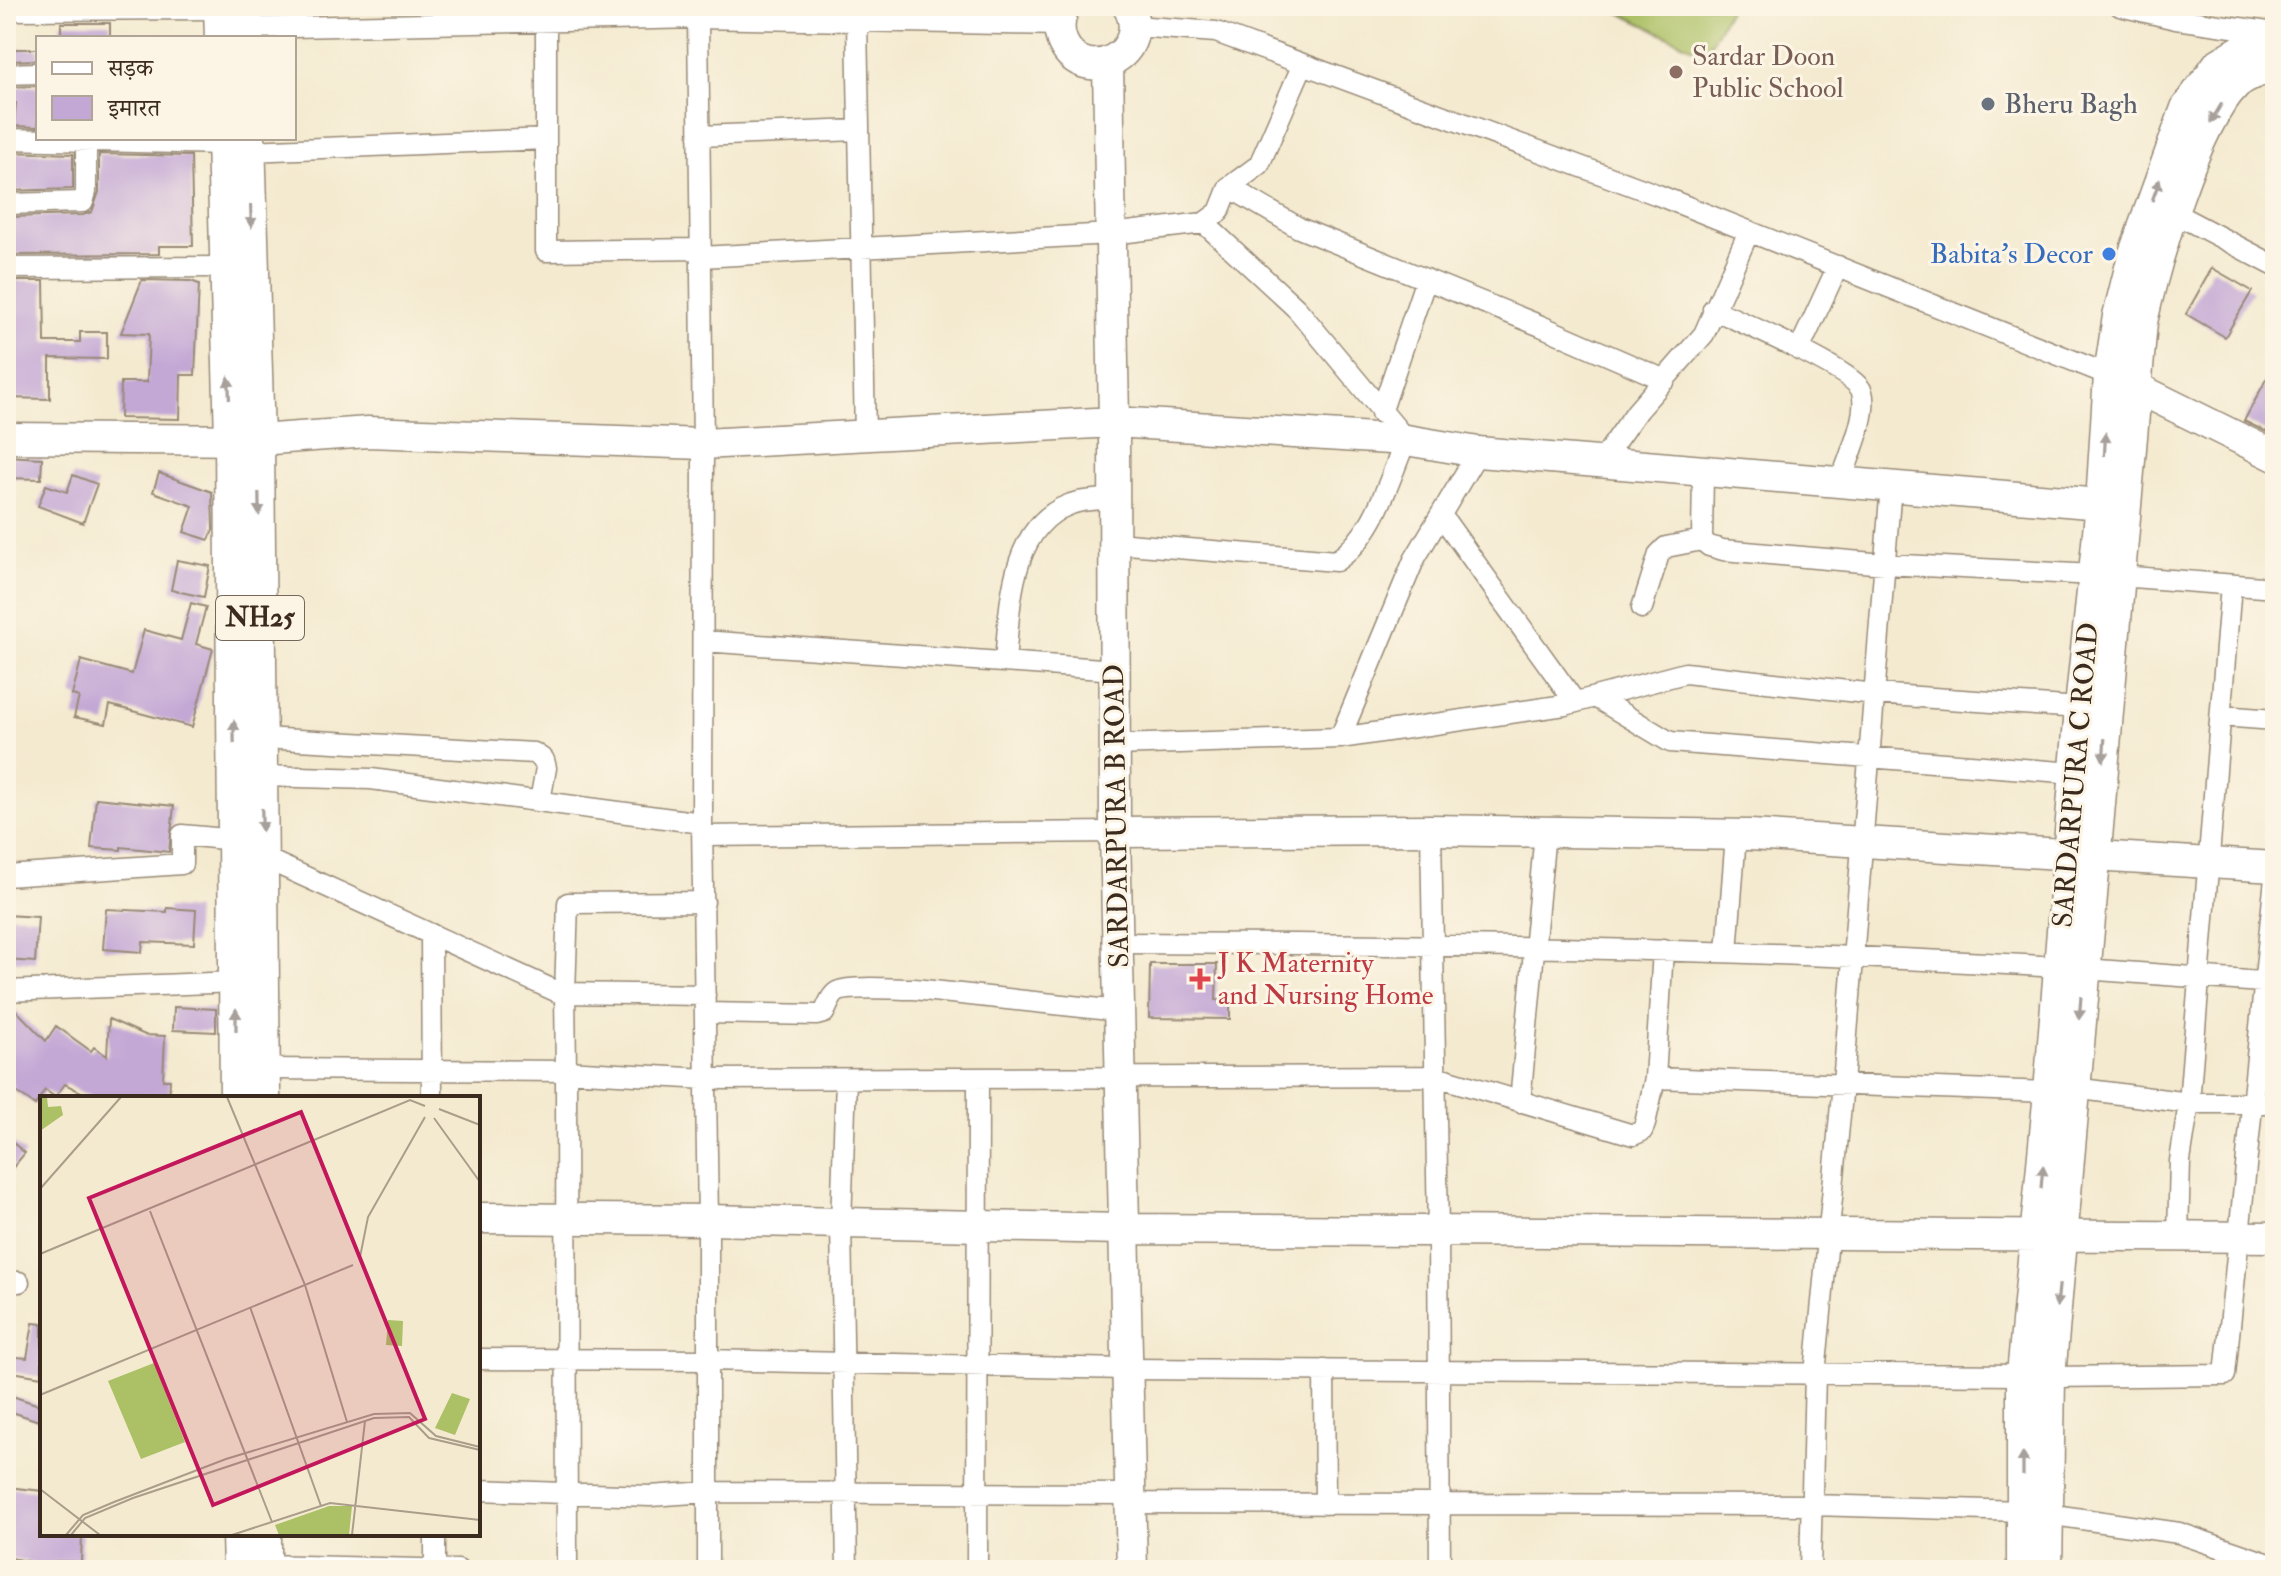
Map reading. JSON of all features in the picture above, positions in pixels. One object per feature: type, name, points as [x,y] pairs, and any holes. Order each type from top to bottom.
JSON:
[{"type":"main road","name":"NH25","points":[[236,143],[224,267],[245,440],[262,738],[262,776],[249,849],[236,982],[236,1096]]},
{"type":"main road","name":"NH25","points":[[236,143],[245,440],[249,849],[264,1083]]},
{"type":"main road","points":[[240,1536],[259,1560]]},
{"type":"street","points":[[2120,6],[2275,36]]},
{"type":"street","points":[[6,10],[64,8],[233,21],[546,14],[857,22],[1062,16],[1061,38],[1074,57],[1085,63],[1108,63],[1127,49],[1131,16],[1216,32],[1838,266],[2122,380],[2275,456]]},
{"type":"street","points":[[546,14],[546,251],[701,253],[860,248],[1111,234],[1204,223],[1219,212],[1229,187],[1259,165],[1303,64]]},
{"type":"street","points":[[698,18],[708,1570]]},
{"type":"street","points":[[857,22],[865,436]]},
{"type":"street","name":"SARDARPURA C ROAD","points":[[2047,1570],[2035,1513],[2036,1376],[2107,576],[2122,380],[2118,316],[2133,256],[2186,108],[2218,64],[2246,47],[2275,36]]},
{"type":"street","name":"SARDARPURA B ROAD","points":[[1108,63],[1114,422],[1115,832],[1132,1570]]},
{"type":"street","name":"SARDARPURA C ROAD","points":[[2083,855],[2075,773],[2080,708],[2107,576],[2101,504],[2122,380],[2142,322],[2153,270],[2211,121],[2226,96],[2245,77],[2275,67]]},
{"type":"street","points":[[6,74],[36,73]]},
{"type":"street","points":[[699,136],[858,130]]},
{"type":"street","points":[[6,139],[36,139]]},
{"type":"street","points":[[6,204],[83,202],[86,192],[86,140],[236,143],[546,139]]},
{"type":"street","points":[[1229,187],[1299,228],[1665,380]]},
{"type":"street","points":[[2174,213],[2275,266]]},
{"type":"street","points":[[1204,223],[1297,309],[1406,440]]},
{"type":"street","points":[[1601,462],[1637,411],[1697,345],[1749,231]]},
{"type":"street","points":[[1799,350],[1838,266]]},
{"type":"street","points":[[6,268],[224,267]]},
{"type":"street","points":[[1381,413],[1426,279]]},
{"type":"street","points":[[1713,309],[1799,350],[1859,385],[1863,394],[1861,421],[1841,481]]},
{"type":"street","points":[[6,438],[245,440],[368,432],[703,444],[1114,422],[1406,440],[1478,452],[2101,504]]},
{"type":"street","points":[[1115,543],[1336,561],[1357,544],[1363,534],[1406,440]]},
{"type":"street","points":[[1340,738],[1414,560],[1478,452]]},
{"type":"street","points":[[1702,540],[1703,470]]},
{"type":"street","points":[[1810,1570],[1815,1374],[1864,841],[1891,485]]},
{"type":"street","points":[[1005,662],[1011,590],[1016,569],[1040,526],[1056,511],[1073,503],[1114,498]]},
{"type":"street","points":[[1441,515],[1585,700],[1670,742],[2075,773]]},
{"type":"street","points":[[1702,540],[1709,546],[1723,550],[1885,564],[2275,588]]},
{"type":"street","points":[[1642,608],[1659,554],[1666,547],[1702,540]]},
{"type":"street","points":[[2178,1236],[2180,1161],[2189,1103],[2231,585]]},
{"type":"street","points":[[703,641],[1116,670]]},
{"type":"street","points":[[1116,745],[1340,738],[1585,700],[1685,673],[1875,694],[2080,708]]},
{"type":"street","points":[[2221,716],[2275,720]]},
{"type":"street","points":[[262,738],[534,753],[544,760],[546,768],[540,801]]},
{"type":"street","points":[[262,776],[371,779],[540,801],[702,829],[862,832],[1431,830],[1736,835],[2275,867]]},
{"type":"street","points":[[1431,830],[1440,1570]]},
{"type":"street","points":[[1520,1102],[1545,832]]},
{"type":"street","points":[[6,876],[182,864],[182,835],[249,849],[565,993],[817,1015],[824,1013],[832,996],[839,991],[914,989],[1119,1011]]},
{"type":"street","points":[[1727,952],[1736,835]]},
{"type":"street","points":[[480,1359],[708,1360],[1126,1369],[2225,1375],[2252,1102],[2270,983],[2275,878]]},
{"type":"street","points":[[567,1570],[565,993],[568,903],[704,902]]},
{"type":"street","points":[[431,934],[432,1096]]},
{"type":"street","points":[[1118,943],[1433,944],[1854,955],[2270,983]]},
{"type":"street","points":[[264,1083],[432,1070],[566,1071],[706,1079],[1436,1076],[1633,1135],[1642,1131],[1645,1124],[1655,1078],[1663,950]]},
{"type":"street","points":[[6,991],[236,982]]},
{"type":"street","points":[[977,1570],[978,1078]]},
{"type":"street","points":[[1655,1078],[2061,1090],[2189,1103],[2275,1103]]},
{"type":"street","points":[[846,1079],[841,1223],[847,1570]]},
{"type":"street","points":[[480,1218],[1122,1229],[2275,1237]]},
{"type":"street","points":[[1324,1370],[1325,1504]]},
{"type":"street","points":[[480,1490],[650,1496],[708,1492],[977,1495],[1325,1504],[1812,1505],[2035,1513],[2179,1533],[2275,1566]]},
{"type":"street","name":"SARDARPURA C ROAD","points":[[2022,1570],[2035,1513]]},
{"type":"street","points":[[435,1536],[435,1570]]},
{"type":"street","points":[[259,1560],[458,1570]]},
{"type":"green space","points":[[1605,6],[1731,6],[1705,54]]},
{"type":"building","points":[[61,23],[110,23],[110,36],[61,36]]},
{"type":"building","points":[[6,49],[36,49],[36,60],[6,61]]},
{"type":"building","points":[[36,86],[36,127],[14,126],[16,103],[6,103],[6,87]]},
{"type":"building","points":[[6,152],[73,154],[73,189],[6,191]]},
{"type":"building","points":[[99,154],[191,156],[193,246],[159,246],[159,254],[6,255],[6,217],[83,215],[92,212],[99,192]]},
{"type":"building","points":[[2212,268],[2252,291],[2225,337],[2186,314]]},
{"type":"building","points":[[142,280],[191,281],[199,284],[195,375],[181,375],[180,419],[120,418],[121,382],[147,382],[149,334],[121,333]]},
{"type":"building","points":[[12,281],[44,281],[45,342],[80,342],[80,332],[107,332],[107,359],[50,358],[50,399],[6,398],[6,288],[12,288]]},
{"type":"building","points":[[2275,363],[2275,436],[2244,421]]},
{"type":"building","points":[[6,456],[42,458],[41,479],[6,478]]},
{"type":"building","points":[[159,473],[212,492],[213,530],[209,540],[184,532],[193,506],[153,492]]},
{"type":"building","points":[[73,475],[97,484],[83,523],[38,506],[46,485],[67,492]]},
{"type":"building","points":[[177,560],[210,566],[204,597],[171,590]]},
{"type":"building","points":[[191,603],[206,607],[196,644],[213,649],[192,727],[110,705],[106,724],[74,717],[79,697],[72,695],[81,660],[132,674],[144,630],[181,640]]},
{"type":"building","points":[[96,798],[174,806],[169,852],[121,847],[121,850],[91,848]]},
{"type":"building","points":[[167,908],[196,910],[194,944],[143,942],[142,952],[103,949],[106,909],[167,912]]},
{"type":"building","points":[[6,915],[38,917],[35,962],[6,960]]},
{"type":"building","points":[[1150,964],[1217,964],[1216,1000],[1230,1001],[1230,1019],[1149,1018]]},
{"type":"building","points":[[6,1004],[10,1004],[46,1041],[56,1026],[91,1051],[94,1047],[107,1056],[109,1019],[145,1035],[165,1036],[163,1080],[170,1080],[169,1096],[89,1096],[65,1084],[56,1096],[45,1090],[35,1105],[12,1089],[14,1086],[6,1077]]},
{"type":"building","points":[[174,1007],[216,1009],[216,1032],[173,1030]]},
{"type":"building","points":[[6,1137],[25,1153],[6,1176]]},
{"type":"building","points":[[33,1323],[40,1324],[40,1377],[6,1371],[6,1356],[27,1358]]},
{"type":"building","points":[[6,1394],[40,1405],[40,1421],[6,1410]]},
{"type":"building","points":[[8,1487],[40,1491],[40,1536],[82,1536],[81,1562],[56,1561],[55,1567],[6,1557]]},
{"type":"place","name":"Sardar Doon Public School","points":[[1676,72]]},
{"type":"place","name":"Bheru Bagh","points":[[1988,104]]},
{"type":"place","name":"Babita's Decor","points":[[2109,254]]},
{"type":"place","name":"J K Maternity and Nursing Home","points":[[1200,979]]}]
